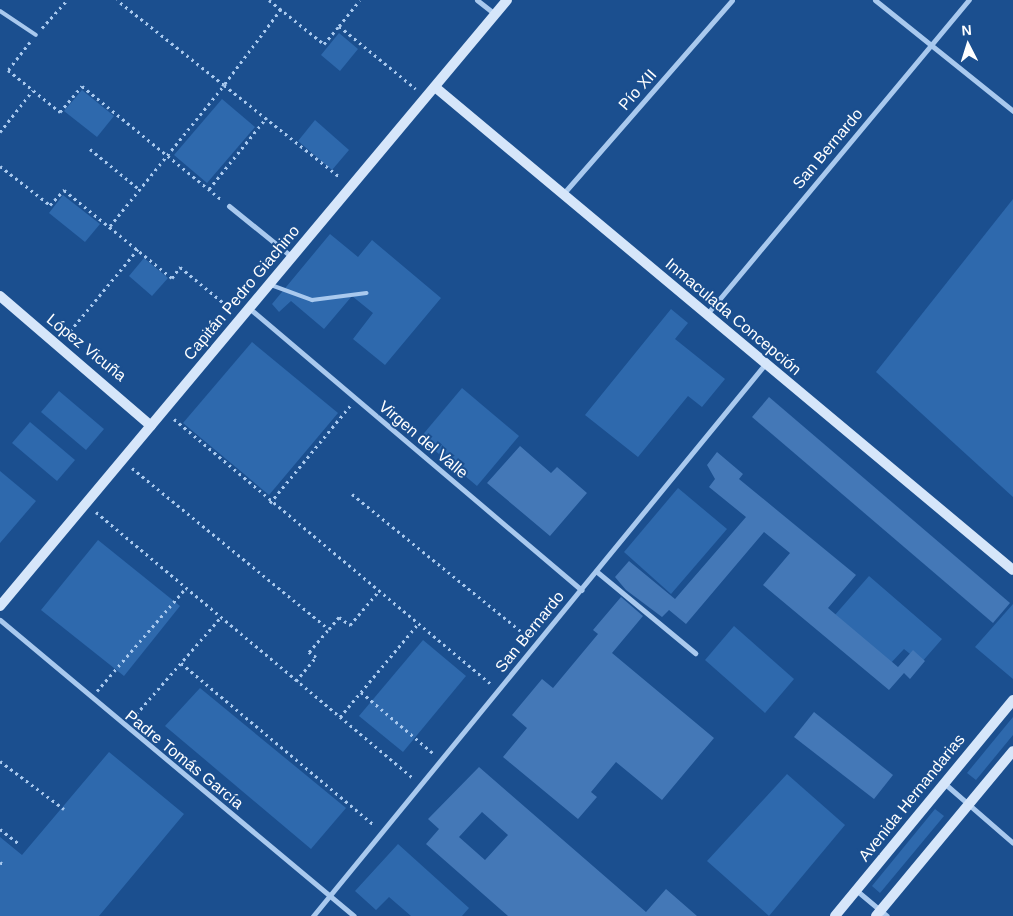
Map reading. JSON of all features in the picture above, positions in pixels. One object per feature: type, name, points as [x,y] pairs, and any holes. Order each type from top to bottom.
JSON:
[{"type":"street","points":[[478,0],[495,14]]},
{"type":"street","name":"Capitán Pedro Giachino","points":[[0,606],[507,0]]},
{"type":"street","name":"Pío XII","points":[[562,196],[732,0]]},
{"type":"street","points":[[875,0],[1013,112]]},
{"type":"street","name":"San Bernardo","points":[[706,315],[969,0]]},
{"type":"street","name":"Inmaculada Concepción","points":[[435,87],[562,196],[766,363],[1013,570]]},
{"type":"street","points":[[229,206],[292,257]]},
{"type":"street","name":"López Vicuña","points":[[0,296],[59,344],[151,426]]},
{"type":"street","name":"Virgen del Valle","points":[[249,308],[581,590]]},
{"type":"street","name":"San Bernardo","points":[[313,916],[766,363]]},
{"type":"street","points":[[596,571],[695,653]]},
{"type":"street","name":"Padre Tomás García","points":[[0,620],[90,699],[354,916]]},
{"type":"street","name":"Avenida Hernandarias","points":[[835,916],[943,782],[1013,700]]},
{"type":"street","points":[[856,890],[881,914],[1013,751]]},
{"type":"street","points":[[943,782],[968,806],[1013,843]]},
{"type":"lane","points":[[0,11],[36,35]]},
{"type":"lane","points":[[269,284],[312,300],[367,294]]},
{"type":"path","points":[[117,0],[352,186]]},
{"type":"path","points":[[269,0],[324,44],[360,0]]},
{"type":"path","points":[[110,226],[224,85],[281,10]]},
{"type":"path","points":[[339,26],[426,97]]},
{"type":"path","points":[[8,70],[60,112],[82,86],[229,206]]},
{"type":"path","points":[[0,132],[33,90]]},
{"type":"path","points":[[209,189],[267,117]]},
{"type":"path","points":[[90,149],[139,189]]},
{"type":"path","points":[[0,166],[50,205],[64,190],[172,278],[180,267],[241,318]]},
{"type":"path","points":[[59,344],[138,249]]},
{"type":"path","points":[[270,504],[356,400]]},
{"type":"path","points":[[164,410],[270,504],[498,690]]},
{"type":"path","points":[[122,460],[329,629]]},
{"type":"path","points":[[352,494],[537,643]]},
{"type":"path","points":[[86,504],[421,785]]},
{"type":"path","points":[[90,699],[186,588]]},
{"type":"path","points":[[296,681],[316,657],[309,652],[339,617],[350,625],[378,592]]},
{"type":"path","points":[[126,728],[221,617]]},
{"type":"path","points":[[340,717],[418,624]]},
{"type":"path","points":[[181,663],[382,832]]},
{"type":"path","points":[[361,692],[441,760]]},
{"type":"path","points":[[0,761],[64,809]]},
{"type":"path","points":[[0,829],[18,844]]},
{"type":"path","points":[[0,862],[4,865]]},
{"type":"shaded area","points":[[339,33],[358,49],[340,71],[321,55]]},
{"type":"shaded area","points":[[82,90],[114,116],[97,137],[64,111]]},
{"type":"shaded area","points":[[222,99],[255,127],[207,183],[174,155]]},
{"type":"shaded area","points":[[315,120],[349,150],[332,170],[298,141]]},
{"type":"shaded area","points":[[63,195],[100,224],[85,242],[49,213]]},
{"type":"shaded area","points":[[1013,199],[1013,497],[876,372]]},
{"type":"shaded area","points":[[330,234],[358,257],[372,240],[441,298],[385,365],[353,339],[373,313],[352,296],[324,329],[291,301],[279,312],[272,304]]},
{"type":"shaded area","points":[[144,258],[168,278],[152,296],[129,276]]},
{"type":"shaded area","points":[[671,309],[688,323],[675,339],[725,379],[702,407],[688,396],[638,457],[585,415]]},
{"type":"shaded area","points":[[252,342],[338,413],[269,495],[183,423]]},
{"type":"shaded area","points":[[462,388],[519,436],[477,486],[420,438]]},
{"type":"shaded area","points":[[59,391],[104,429],[86,450],[41,412]]},
{"type":"shaded area","points":[[30,422],[75,460],[57,481],[12,443]]},
{"type":"shaded area","points":[[0,471],[36,501],[0,543]]},
{"type":"shaded area","points":[[678,488],[727,529],[671,594],[624,552]]},
{"type":"shaded area","points":[[98,540],[180,606],[124,676],[41,610]]},
{"type":"shaded area","points":[[869,576],[942,639],[921,663],[904,649],[889,665],[834,616]]},
{"type":"shaded area","points":[[1013,604],[1013,679],[975,647]]},
{"type":"shaded area","points":[[734,626],[794,679],[765,713],[705,660]]},
{"type":"shaded area","points":[[423,640],[466,676],[403,752],[359,716]]},
{"type":"shaded area","points":[[200,688],[346,808],[311,849],[165,726]]},
{"type":"shaded area","points":[[1013,717],[1013,735],[976,780],[967,773]]},
{"type":"shaded area","points":[[109,752],[184,814],[99,916],[0,916],[0,837],[22,855]]},
{"type":"shaded area","points":[[787,774],[845,825],[769,916],[707,861]]},
{"type":"shaded area","points":[[935,809],[944,816],[880,893],[872,886]]},
{"type":"shaded area","points":[[398,844],[469,908],[462,916],[411,916],[389,897],[376,910],[355,891]]},
{"type":"building","points":[[769,397],[1010,603],[993,623],[752,417]]},
{"type":"building","points":[[520,446],[551,473],[557,467],[587,493],[550,536],[487,483]]},
{"type":"building","points":[[717,452],[743,474],[739,479],[856,575],[828,608],[898,667],[913,650],[925,661],[910,679],[904,673],[889,690],[763,585],[790,553],[764,532],[686,624],[669,610],[662,617],[626,590],[615,577],[629,561],[675,599],[746,517],[709,487],[715,479],[707,465]]},
{"type":"building","points":[[621,597],[643,616],[612,653],[714,738],[662,800],[616,762],[591,792],[597,797],[578,819],[503,757],[527,728],[512,715],[542,679],[553,688],[598,634],[593,630]]},
{"type":"building","points":[[814,712],[893,775],[874,799],[794,737]]},
{"type":"building","points":[[479,767],[646,912],[666,889],[697,916],[508,916],[426,844],[439,829],[428,819]],"holes":[[[482,812],[508,835],[485,860],[459,837]]]}]
